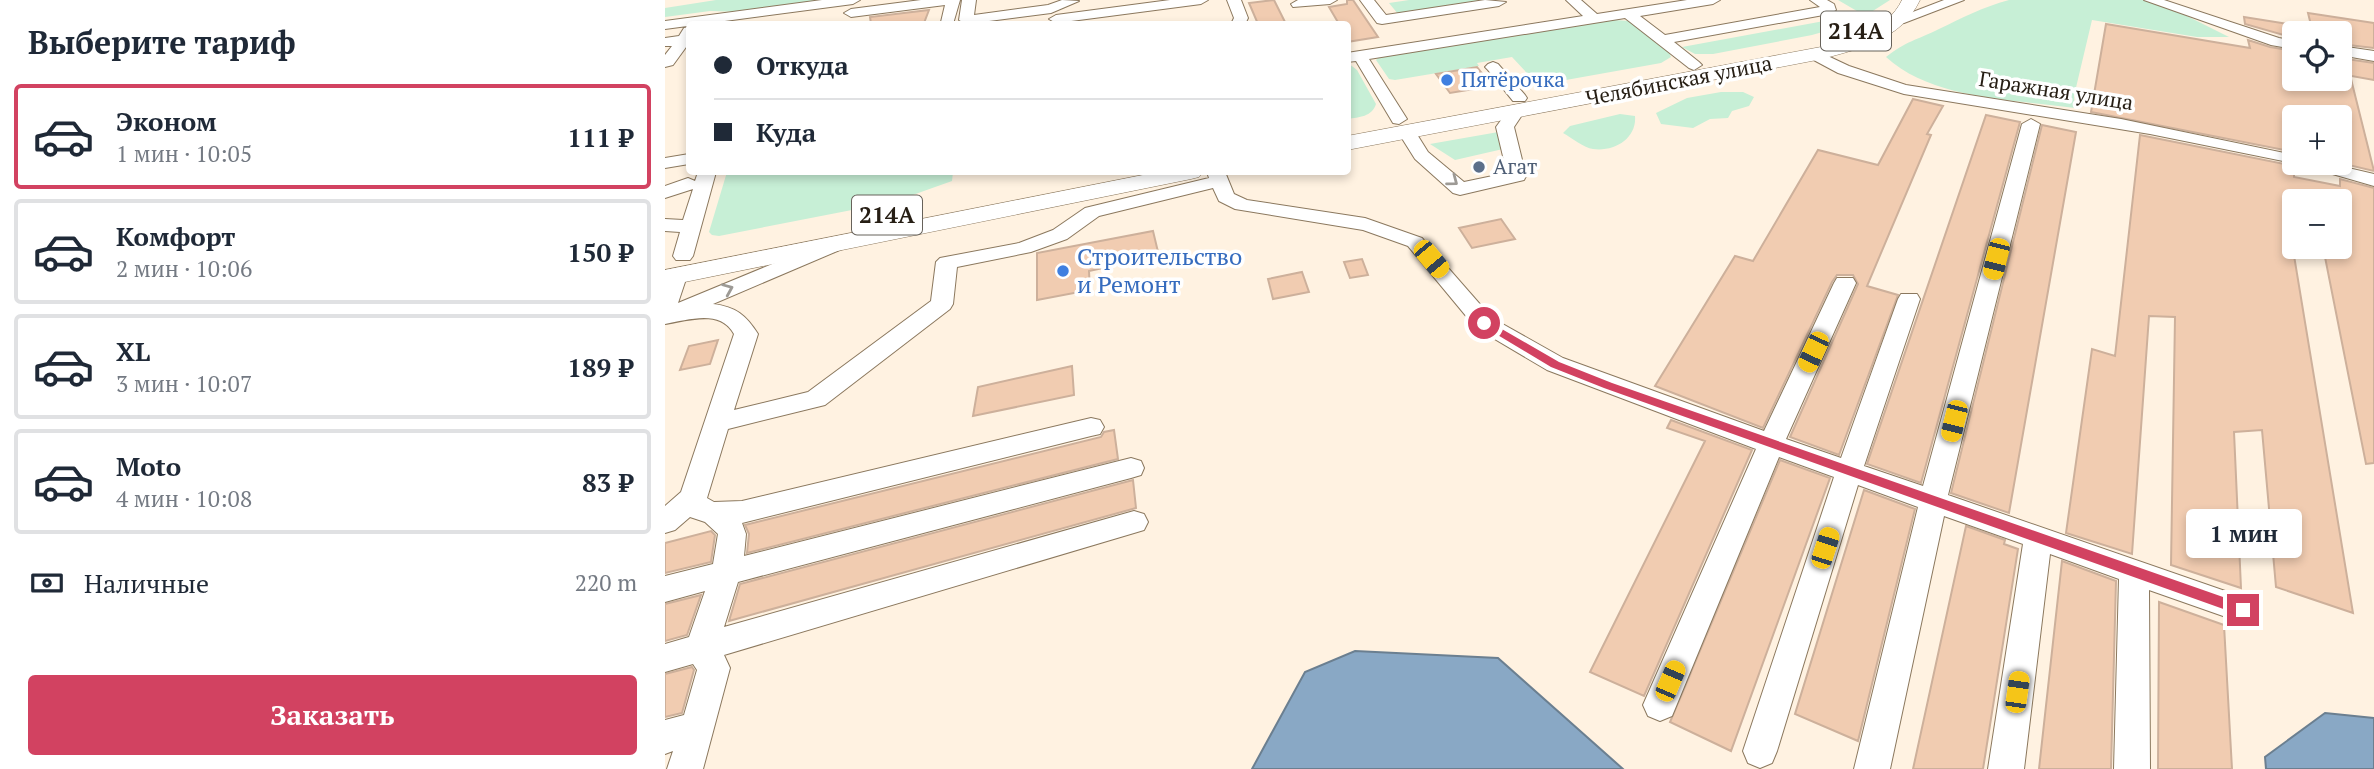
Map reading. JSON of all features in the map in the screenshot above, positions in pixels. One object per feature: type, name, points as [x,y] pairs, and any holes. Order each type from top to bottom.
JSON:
[{"type":"main road","name":"Челябинская улица","points":[[1351,142],[1403,126],[1808,50],[1888,17],[1902,0]]},
{"type":"main road","points":[[1899,20],[1907,12],[1911,0]]},
{"type":"main road","name":"Челябинская улица","points":[[1517,105],[1694,65],[1858,42],[1899,20]]},
{"type":"main road","name":"Челябинская улица","points":[[1351,128],[1403,126]]},
{"type":"main road","name":"214А","points":[[672,267],[1059,189],[1101,175]]},
{"type":"main road","points":[[672,267],[847,240],[1059,189],[1168,175]]},
{"type":"street","points":[[966,20],[969,0]]},
{"type":"street","points":[[1054,13],[1076,0]]},
{"type":"street","points":[[957,21],[1201,0]]},
{"type":"street","points":[[1234,0],[1241,18],[1240,21]]},
{"type":"street","points":[[1299,6],[1330,0]]},
{"type":"street","points":[[1367,0],[1383,20],[1499,2],[1496,0]]},
{"type":"street","points":[[1573,0],[1594,19]]},
{"type":"street","points":[[1493,67],[1517,105],[1505,127],[1517,176],[1460,189],[1421,155],[1354,57],[1713,0]]},
{"type":"street","points":[[1663,40],[1829,10],[1829,7],[1817,0]]},
{"type":"street","points":[[1899,20],[1957,0]]},
{"type":"street","points":[[2151,0],[2282,43]]},
{"type":"street","points":[[736,21],[838,3],[850,12],[953,1],[948,21]]},
{"type":"street","points":[[1629,14],[1694,65]]},
{"type":"street","points":[[665,25],[686,28]]},
{"type":"street","points":[[665,42],[686,32]]},
{"type":"street","points":[[665,62],[669,62],[686,36]]},
{"type":"street","name":"Гаражная улица","points":[[1808,50],[1833,65],[1872,80],[1917,91],[2133,125],[2282,157]]},
{"type":"street","points":[[2352,53],[2374,56]]},
{"type":"street","points":[[1872,769],[1933,501],[2031,124]]},
{"type":"street","points":[[665,163],[686,160]]},
{"type":"street","points":[[2352,174],[2374,180]]},
{"type":"street","points":[[678,225],[705,175]]},
{"type":"street","points":[[720,422],[816,399],[942,304],[947,262],[1033,247],[1080,225],[1092,212],[1218,176],[1226,197],[1242,205],[1364,223],[1415,242],[1484,323],[1555,365],[1770,444],[2243,610]]},
{"type":"street","points":[[665,307],[678,225],[694,178]]},
{"type":"street","points":[[666,196],[694,178]]},
{"type":"street","points":[[665,317],[847,240]]},
{"type":"street","points":[[1660,705],[1770,444],[1845,284]]},
{"type":"street","points":[[1760,751],[1849,472],[1909,299]]},
{"type":"street","points":[[665,317],[710,312],[733,315],[741,322],[746,334],[720,422],[704,506]]},
{"type":"street","points":[[665,522],[704,506],[742,512],[1091,426]]},
{"type":"street","points":[[665,589],[1131,467]]},
{"type":"street","points":[[701,648],[725,573],[732,534],[727,524],[704,506]]},
{"type":"street","points":[[665,658],[1134,522]]},
{"type":"street","points":[[2007,769],[2038,538]]},
{"type":"street","points":[[2132,769],[2134,572]]},
{"type":"street","points":[[685,769],[681,732],[714,668],[701,648]]},
{"type":"green space","points":[[716,0],[843,0],[742,12],[710,11],[665,17],[665,8]]},
{"type":"green space","points":[[1409,0],[1479,1],[1398,14],[1389,3]]},
{"type":"green space","points":[[1838,0],[1890,0],[1854,23],[1812,35],[1713,54],[1695,54],[1682,47],[1862,14]]},
{"type":"green space","points":[[2009,0],[2144,0],[2185,15],[2229,37],[2197,37],[2092,20],[2074,96],[2075,108],[1950,90],[1905,71],[1886,57],[1900,47],[1981,9]]},
{"type":"green space","points":[[1614,20],[1630,21],[1669,52],[1671,57],[1661,63],[1538,85],[1512,57],[1477,63],[1479,66],[1395,80],[1389,79],[1376,60],[1380,56]]},
{"type":"green space","points":[[1351,65],[1357,70],[1376,104],[1368,114],[1351,119]]},
{"type":"green space","points":[[1721,92],[1743,92],[1754,97],[1749,106],[1732,111],[1728,118],[1710,119],[1693,128],[1661,124],[1656,113],[1687,98]]},
{"type":"green space","points":[[1620,114],[1635,116],[1635,124],[1628,137],[1616,146],[1589,148],[1563,133],[1570,126]]},
{"type":"green space","points":[[1504,131],[1503,149],[1455,160],[1430,144]]},
{"type":"green space","points":[[726,175],[953,175],[952,181],[893,202],[719,236],[709,232]]},
{"type":"water","points":[[1355,651],[1498,658],[1623,769],[1252,769],[1305,672]]},
{"type":"water","points":[[2325,713],[2374,718],[2374,769],[2266,769],[2265,757]]},
{"type":"building","points":[[1274,0],[1284,21],[1257,21],[1249,3]]},
{"type":"building","points":[[1347,0],[1353,0],[1378,37],[1351,41],[1351,21],[1337,21],[1329,7],[1347,4]]},
{"type":"building","points":[[929,10],[925,21],[871,21],[870,17]]},
{"type":"building","points":[[2308,13],[2374,23],[2374,48],[2352,45],[2352,21],[2310,21]]},
{"type":"building","points":[[2244,17],[2282,23],[2282,35],[2245,24]]},
{"type":"building","points":[[2106,24],[2250,48],[2248,40],[2282,49],[2282,91],[2352,91],[2352,83],[2374,171],[2352,166],[2352,105],[2282,105],[2282,150],[2091,112]]},
{"type":"building","points":[[2352,60],[2374,63],[2374,80],[2352,76]]},
{"type":"building","name":"Пятёрочка","points":[[1477,67],[1492,86],[1450,93],[1436,74]]},
{"type":"building","points":[[1913,99],[1943,106],[1927,134],[1931,135],[1867,286],[1898,295],[1839,455],[1790,437],[1858,284],[1853,275],[1837,275],[1832,282],[1763,428],[1655,386],[1735,256],[1753,261],[1818,150],[1878,165]]},
{"type":"building","points":[[1986,115],[2020,122],[1921,483],[1867,464]]},
{"type":"building","points":[[2042,125],[2076,132],[2009,513],[1951,493]]},
{"type":"building","points":[[2140,135],[2282,164],[2282,175],[2294,175],[2340,186],[2340,179],[2374,188],[2374,463],[2366,464],[2325,259],[2352,259],[2352,189],[2282,189],[2282,259],[2295,259],[2353,613],[2276,587],[2262,430],[2234,432],[2241,588],[2171,565],[2175,317],[2149,316],[2132,554],[2066,533],[2092,349],[2115,356]]},
{"type":"building","points":[[1501,219],[1515,239],[1472,248],[1459,228]]},
{"type":"building","points":[[1153,231],[1159,256],[1089,271],[1090,290],[1037,300],[1037,253]]},
{"type":"building","points":[[1362,259],[1368,275],[1350,278],[1344,262]]},
{"type":"building","points":[[1302,272],[1309,292],[1273,299],[1268,279]]},
{"type":"building","points":[[718,340],[710,364],[680,370],[689,346]]},
{"type":"building","points":[[1072,366],[1074,395],[973,416],[978,387]]},
{"type":"building","points":[[1671,420],[1752,450],[1644,696],[1590,672],[1705,441],[1667,428]]},
{"type":"building","points":[[1114,430],[1118,459],[747,553],[749,534],[745,525],[1101,437],[1104,432]]},
{"type":"building","points":[[1780,460],[1830,478],[1731,751],[1670,722]]},
{"type":"building","points":[[1133,480],[1136,508],[729,621],[740,584]]},
{"type":"building","points":[[1864,490],[1915,509],[1858,741],[1795,714]]},
{"type":"building","points":[[1966,526],[2005,540],[2004,544],[2018,549],[1983,769],[1913,769]]},
{"type":"building","points":[[711,531],[715,535],[711,562],[665,573],[665,543]]},
{"type":"building","points":[[2062,561],[2116,581],[2111,769],[2039,769]]},
{"type":"building","points":[[701,595],[687,635],[665,641],[665,604]]},
{"type":"building","points":[[2159,602],[2224,625],[2232,769],[2158,769]]},
{"type":"building","points":[[692,667],[694,670],[682,713],[665,717],[665,674]]},
{"type":"place","name":"Пятёрочка","points":[[1447,80]]},
{"type":"place","name":"Агат","points":[[1479,167]]},
{"type":"place","name":"Строительство и Ремонт","points":[[1063,271]]},
{"type":"route","points":[[1484,323],[1555,365],[1608,386],[2243,610]]}]
